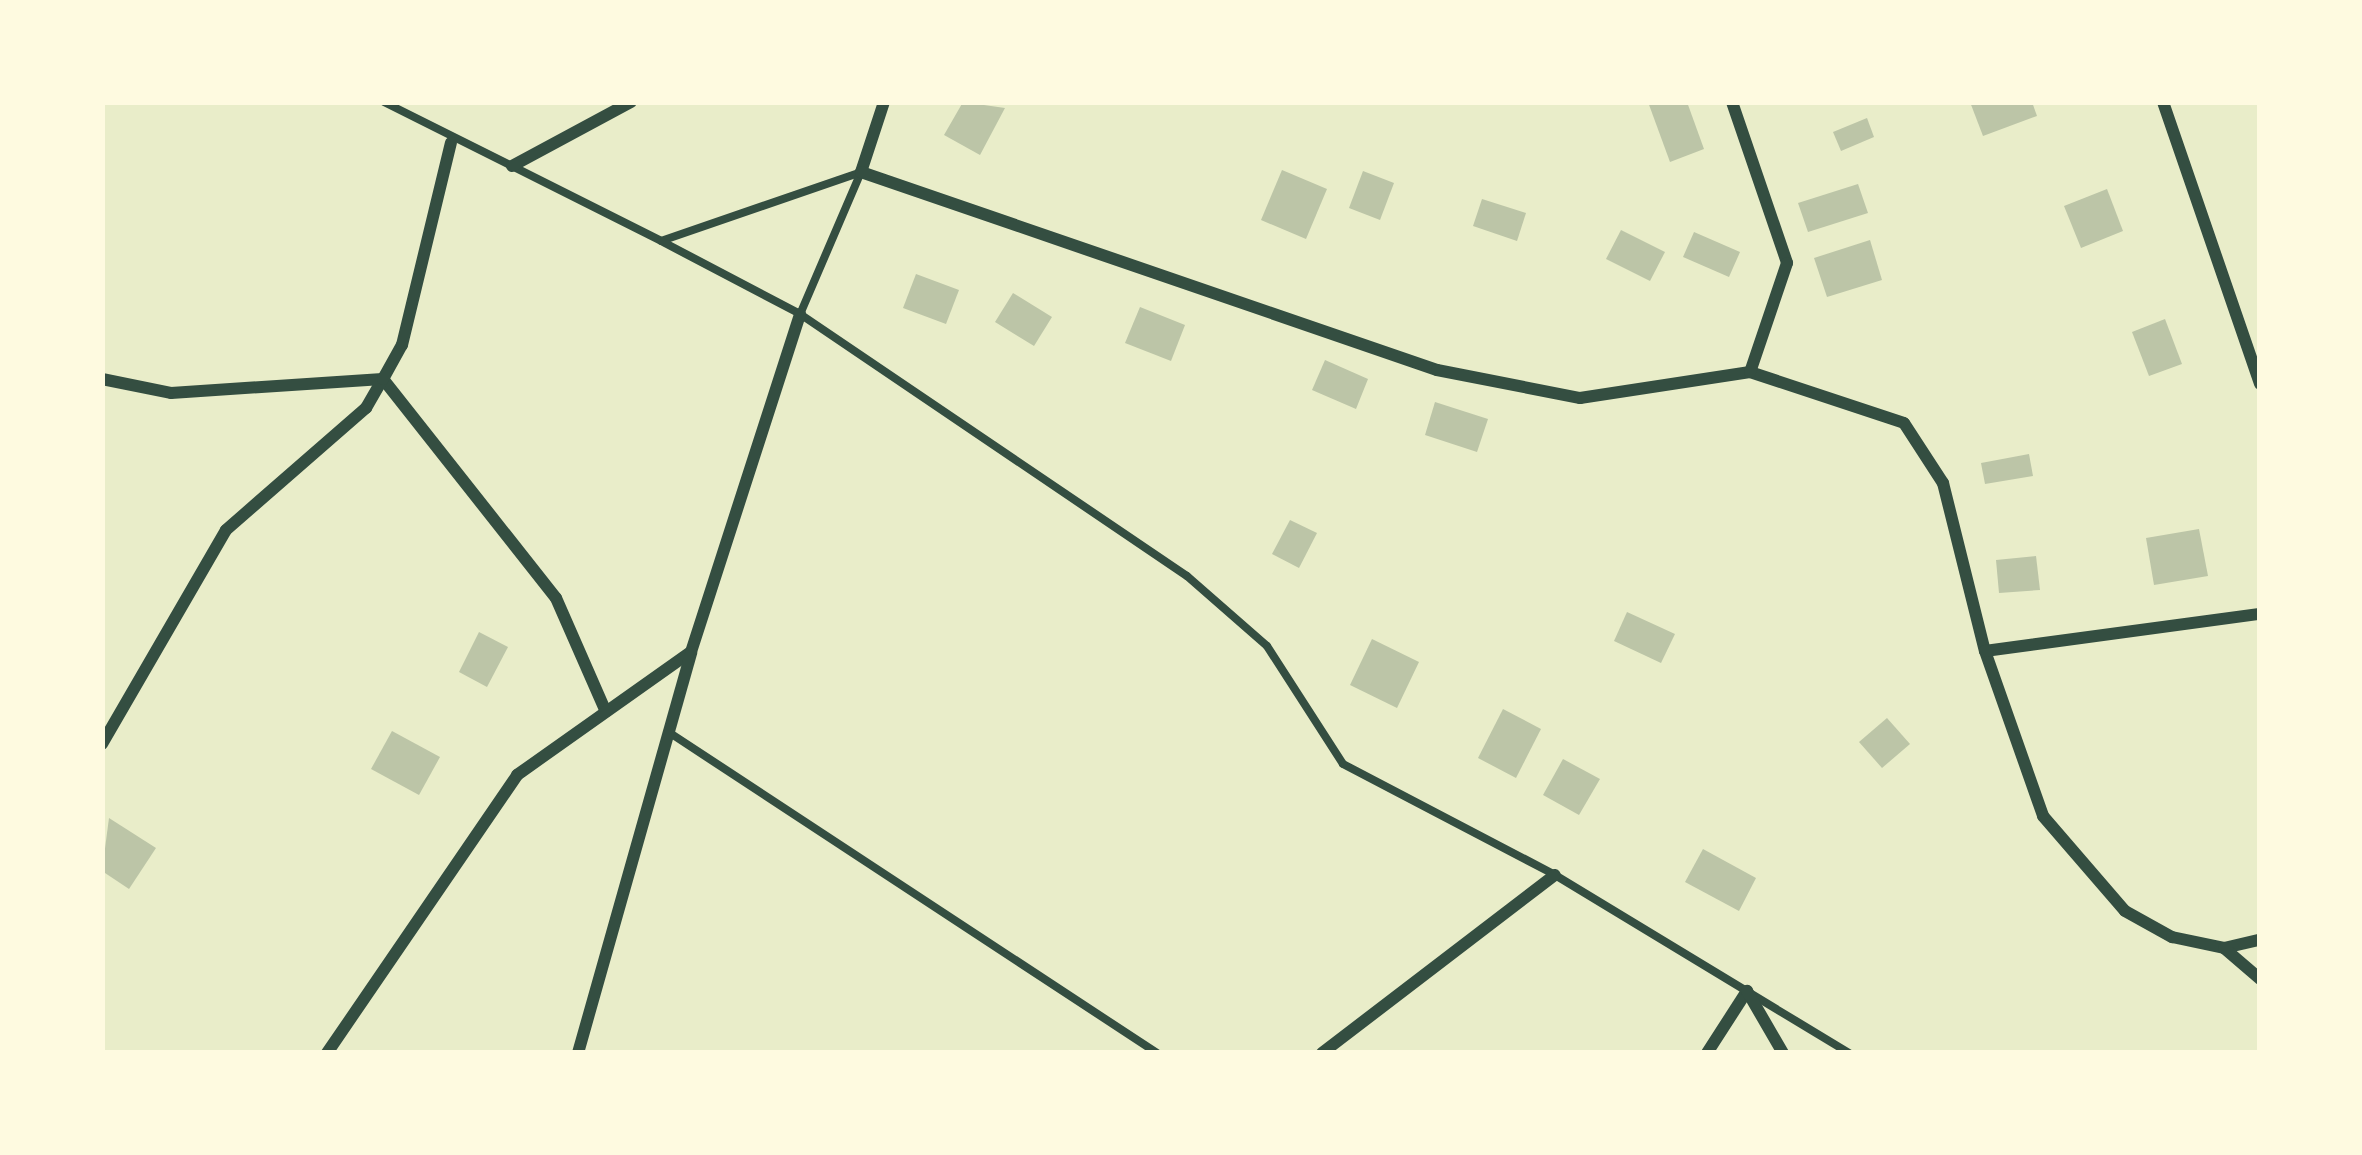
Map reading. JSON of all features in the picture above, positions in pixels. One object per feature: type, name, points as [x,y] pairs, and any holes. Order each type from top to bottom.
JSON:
[{"type":"street","points":[[512,166],[631,102]]},
{"type":"street","points":[[884,102],[860,172],[1437,370],[1580,398],[1750,372],[1904,423],[1943,483],[1985,651],[2043,816],[2125,911],[2172,938],[2224,948],[2260,940]]},
{"type":"street","points":[[1732,102],[1787,263],[1750,372]]},
{"type":"street","points":[[2163,102],[2260,384]]},
{"type":"street","points":[[102,744],[226,530],[366,408],[403,345],[451,143]]},
{"type":"street","points":[[578,1053],[691,652],[800,314]]},
{"type":"street","points":[[102,379],[171,393],[383,379]]},
{"type":"street","points":[[383,379],[556,598],[606,712]]},
{"type":"street","points":[[1985,651],[2260,614]]},
{"type":"street","points":[[327,1053],[517,775],[691,652]]},
{"type":"street","points":[[1322,1053],[1556,874]]},
{"type":"street","points":[[2224,948],[2260,979]]},
{"type":"street","points":[[1707,1053],[1747,991],[1783,1053]]},
{"type":"lane","points":[[384,102],[451,143],[512,166],[800,314],[1187,576],[1267,646],[1343,764],[1556,874],[1849,1053]]},
{"type":"lane","points":[[662,242],[860,172]]},
{"type":"lane","points":[[800,314],[860,172]]},
{"type":"lane","points":[[669,732],[1156,1053]]},
{"type":"building","points":[[963,102],[1005,108],[980,155],[944,135]]},
{"type":"building","points":[[1648,102],[1687,102],[1704,149],[1670,162]]},
{"type":"building","points":[[1970,102],[2032,102],[2037,116],[1983,136]]},
{"type":"building","points":[[1867,118],[1874,137],[1841,151],[1833,132]]},
{"type":"building","points":[[1282,170],[1327,189],[1306,239],[1261,220]]},
{"type":"building","points":[[1363,171],[1394,183],[1380,220],[1349,208]]},
{"type":"building","points":[[1858,184],[1868,213],[1808,232],[1798,203]]},
{"type":"building","points":[[2107,189],[2123,231],[2081,248],[2064,206]]},
{"type":"building","points":[[1482,199],[1526,213],[1517,241],[1473,226]]},
{"type":"building","points":[[1621,230],[1665,252],[1650,281],[1606,259]]},
{"type":"building","points":[[1694,232],[1740,252],[1729,277],[1683,257]]},
{"type":"building","points":[[1870,240],[1882,280],[1827,297],[1814,258]]},
{"type":"building","points":[[916,274],[959,290],[946,324],[903,308]]},
{"type":"building","points":[[1013,293],[1052,317],[1034,346],[995,322]]},
{"type":"building","points":[[1140,307],[1185,325],[1171,361],[1125,343]]},
{"type":"building","points":[[2165,319],[2182,364],[2149,376],[2132,332]]},
{"type":"building","points":[[1325,360],[1368,379],[1356,409],[1312,390]]},
{"type":"building","points":[[1435,402],[1488,419],[1477,452],[1425,435]]},
{"type":"building","points":[[2029,454],[2033,476],[1985,484],[1981,463]]},
{"type":"building","points":[[1290,520],[1317,533],[1299,568],[1272,554]]},
{"type":"building","points":[[2199,529],[2208,576],[2154,585],[2146,538]]},
{"type":"building","points":[[2036,556],[2040,590],[1999,593],[1996,560]]},
{"type":"building","points":[[1627,612],[1675,634],[1661,663],[1614,641]]},
{"type":"building","points":[[479,632],[508,647],[487,687],[459,672]]},
{"type":"building","points":[[1372,639],[1419,662],[1397,708],[1350,685]]},
{"type":"building","points":[[1503,709],[1541,729],[1516,778],[1478,758]]},
{"type":"building","points":[[1887,718],[1910,744],[1882,768],[1859,742]]},
{"type":"building","points":[[392,731],[440,757],[419,795],[371,769]]},
{"type":"building","points":[[1563,759],[1600,779],[1579,815],[1543,795]]},
{"type":"building","points":[[109,818],[156,848],[129,889],[102,871]]},
{"type":"building","points":[[1703,849],[1756,878],[1739,911],[1685,882]]}]
